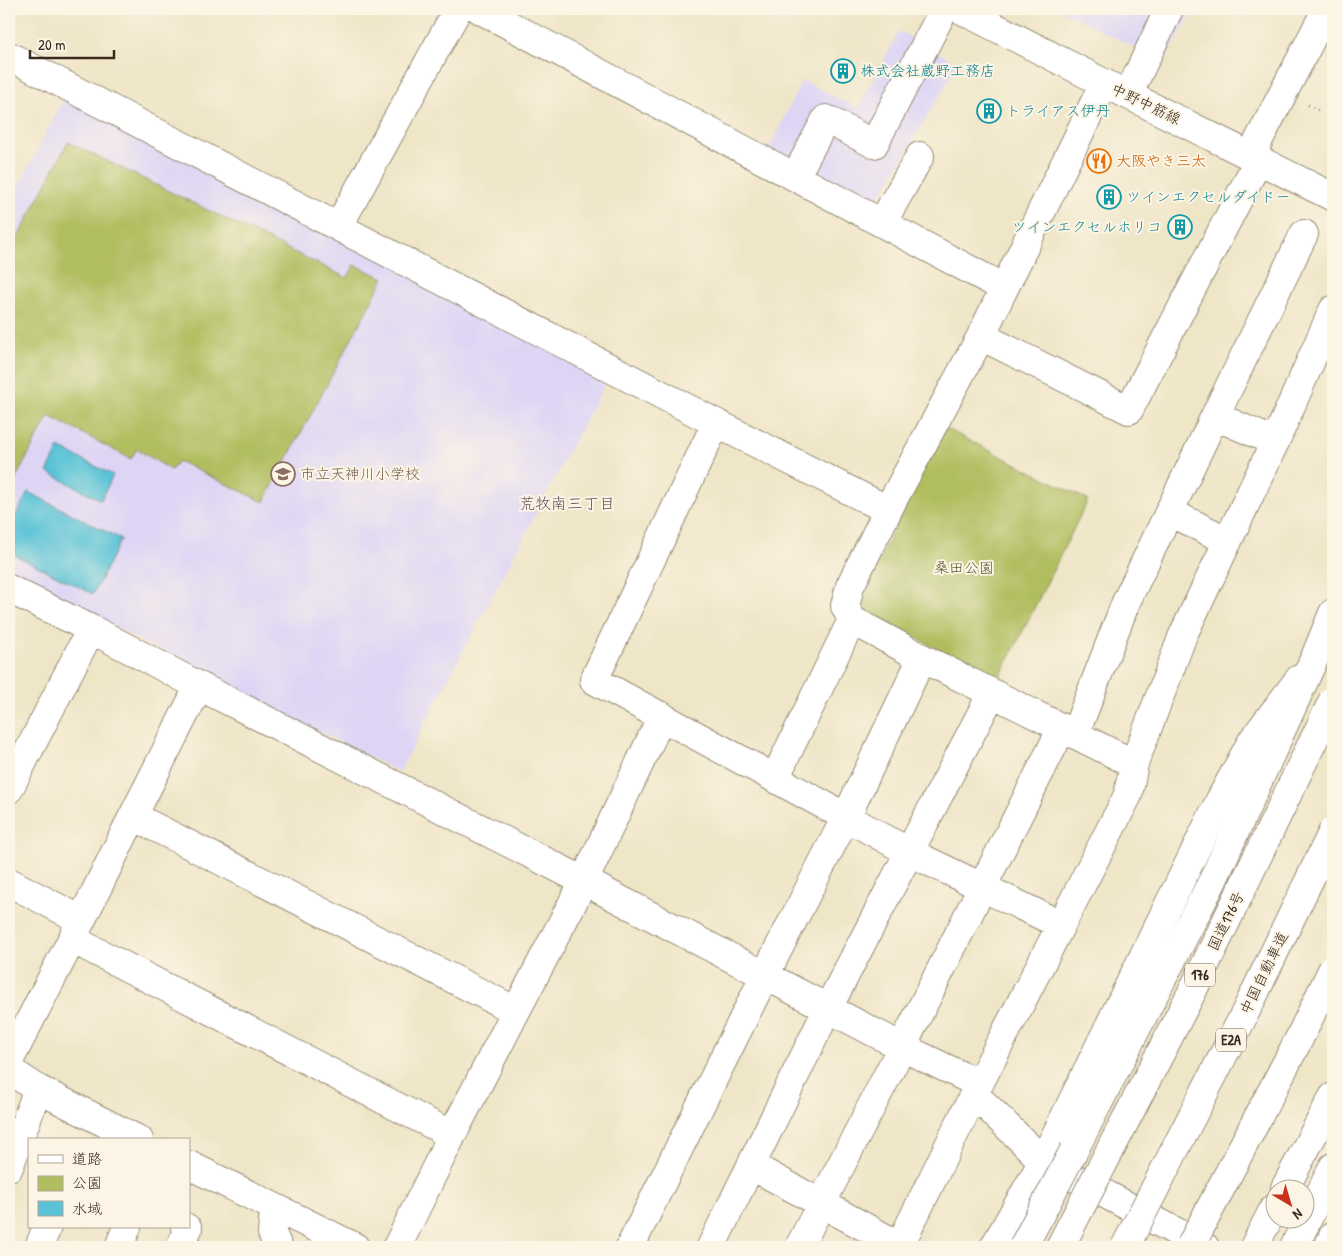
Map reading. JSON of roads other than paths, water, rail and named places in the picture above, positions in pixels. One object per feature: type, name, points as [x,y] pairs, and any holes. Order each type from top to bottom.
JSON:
[{"type":"main road","points":[[338,227],[458,9]]},
{"type":"main road","points":[[479,9],[1004,288]]},
{"type":"main road","points":[[1128,95],[1170,9]]},
{"type":"main road","points":[[795,177],[826,119],[874,144],[960,10]]},
{"type":"main road","name":"中野中筋線","points":[[960,10],[1333,197]]},
{"type":"main road","points":[[982,336],[1130,410],[1321,20],[1333,26]]},
{"type":"main road","points":[[9,56],[716,423],[888,510]]},
{"type":"main road","points":[[1104,83],[982,336],[888,510],[850,586],[846,606],[852,620],[922,658],[1134,764]]},
{"type":"main road","points":[[882,223],[920,156]]},
{"type":"main road","points":[[799,1247],[983,887],[1068,731],[1168,512],[1304,234]]},
{"type":"main road","points":[[752,1166],[899,1246],[976,1089],[1128,795],[1134,764],[1183,636],[1275,442],[1333,310]]},
{"type":"main road","points":[[1215,416],[1275,442]]},
{"type":"main road","points":[[716,423],[594,680],[910,852],[1061,925]]},
{"type":"main road","points":[[1168,512],[1228,541]]},
{"type":"main road","points":[[9,589],[584,881],[902,1047],[976,1089],[1043,1162],[1204,1247]]},
{"type":"main road","points":[[1023,1247],[1213,880],[1315,658],[1333,614]]},
{"type":"main road","points":[[775,778],[852,620]]},
{"type":"main road","points":[[9,789],[91,629]]},
{"type":"main road","points":[[630,1247],[846,817],[922,658]]},
{"type":"main road","points":[[994,1247],[1043,1162],[1224,792],[1252,741],[1315,658]]},
{"type":"main road","points":[[9,1061],[199,686]]},
{"type":"main road","points":[[711,1247],[828,1008],[992,693]]},
{"type":"main road","name":"国道176号","points":[[1060,1247],[1193,990],[1333,700]]},
{"type":"main road","points":[[397,1247],[452,1136],[584,881],[662,716]]},
{"type":"main road","points":[[133,816],[516,1011]]},
{"type":"main road","name":"中国自動車道","points":[[1125,1247],[1245,1013],[1333,831]]},
{"type":"main road","points":[[9,882],[76,929],[452,1136]]},
{"type":"main road","points":[[1190,1247],[1299,1039],[1333,968]]},
{"type":"main road","points":[[9,1070],[38,1089],[135,1138]]},
{"type":"main road","points":[[18,1153],[38,1089]]},
{"type":"main road","points":[[1290,1178],[1333,1097]]},
{"type":"main road","points":[[190,1166],[273,1234],[355,1247]]},
{"type":"main road","points":[[1294,1247],[1333,1167]]},
{"type":"main road","points":[[40,1247],[47,1228]]},
{"type":"main road","points":[[119,1247],[127,1228]]},
{"type":"main road","points":[[180,1247],[188,1229],[186,1228]]},
{"type":"main road","points":[[1254,1247],[1264,1228]]},
{"type":"main road","points":[[1328,1247],[1333,1236]]},
{"type":"water","points":[[59,448],[113,475],[101,500],[47,472]]},
{"type":"water","points":[[28,492],[121,539],[93,594],[9,552],[9,529]]},
{"type":"place","name":"株式会社蔵野工務店","points":[[843,71]]},
{"type":"place","name":"トライアス伊丹","points":[[989,111]]},
{"type":"place","name":"大阪やき三太","points":[[1099,161]]},
{"type":"place","name":"ツインエクセルダイドー","points":[[1109,197]]},
{"type":"place","name":"ツインエクセルホリコ","points":[[1180,227]]},
{"type":"place","name":"市立天神川小学校","points":[[283,474]]},
{"type":"district","name":"荒牧南三丁目","points":[[567,503]]},
{"type":"park label","name":"桑田公園","points":[[964,568]]}]
